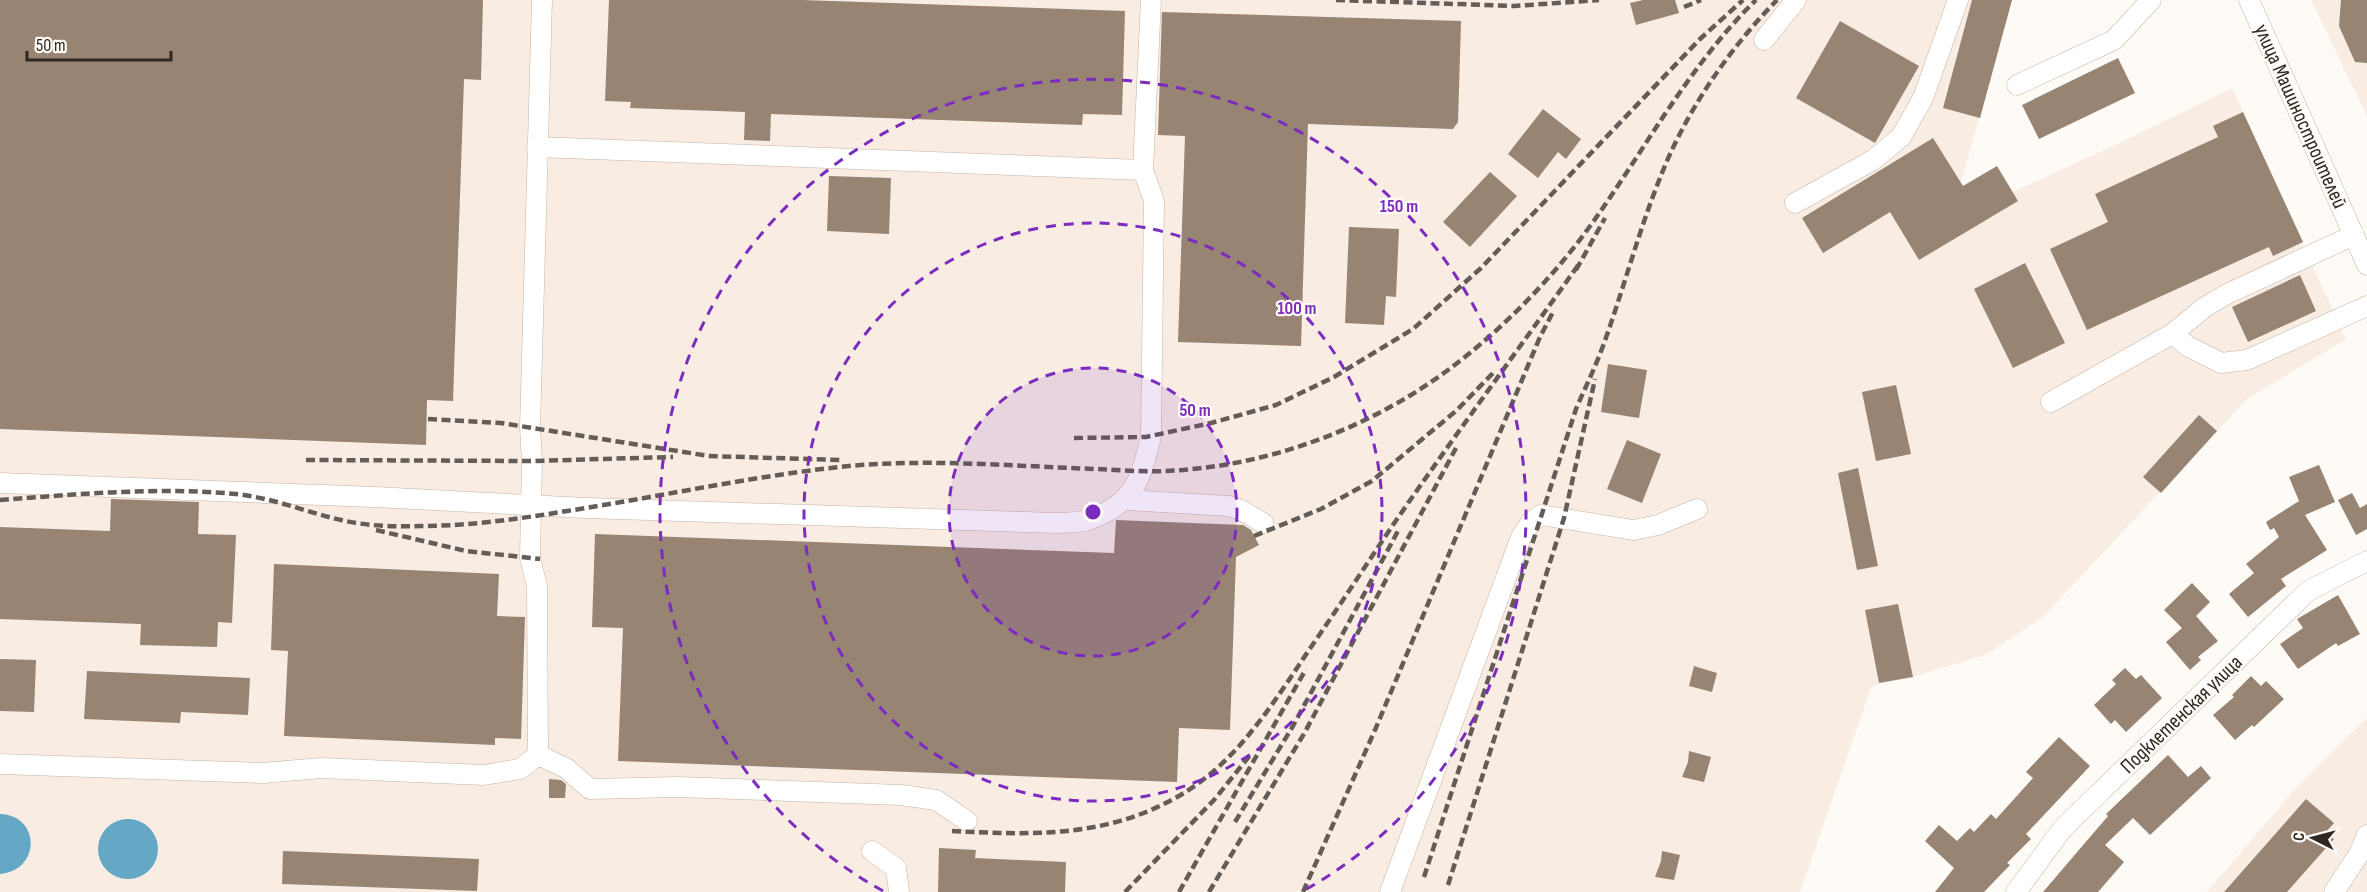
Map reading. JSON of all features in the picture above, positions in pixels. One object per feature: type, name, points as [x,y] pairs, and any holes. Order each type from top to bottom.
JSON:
[{"type":"street","points":[[538,755],[537,586],[530,558],[532,505],[530,428],[542,0]]},
{"type":"street","points":[[0,483],[532,505],[1058,523],[1090,520],[1126,500],[1143,471],[1152,436],[1154,201],[1143,170],[1151,0]]},
{"type":"street","points":[[1764,40],[1796,0]]},
{"type":"street","points":[[1795,203],[1873,160],[1901,137],[1923,98],[1958,0]]},
{"type":"street","points":[[2017,85],[2114,40],[2151,0]]},
{"type":"street","name":"улица Машиностроителей","points":[[2249,0],[2367,265]]},
{"type":"street","points":[[537,147],[1143,170]]},
{"type":"street","points":[[2050,402],[2172,334],[2205,307],[2227,294],[2354,235]]},
{"type":"street","points":[[2172,334],[2189,347],[2221,363],[2247,360],[2367,306]]},
{"type":"street","points":[[1126,500],[1229,506],[1263,523]]},
{"type":"street","points":[[1390,892],[1521,537],[1531,522],[1541,515],[1633,530],[1658,525],[1698,509]]},
{"type":"street","name":"Подклетенская улица","points":[[2016,892],[2063,828],[2308,591],[2367,561]]},
{"type":"street","points":[[0,764],[263,773],[321,768],[484,775],[520,769],[538,755]]},
{"type":"street","points":[[538,755],[566,768],[590,789],[678,787],[902,795],[936,800],[967,821]]},
{"type":"street","points":[[2334,892],[2359,854],[2367,835]]},
{"type":"street","points":[[872,851],[896,868],[899,892]]},
{"type":"shaded area","points":[[0,0],[2012,0],[1961,182],[1963,186],[1997,166],[2013,192],[2232,88],[2346,339],[2247,399],[2043,617],[1985,655],[1913,677],[1879,683],[1871,688],[1800,892],[0,892]]},
{"type":"shaded area","points":[[2311,0],[2367,0],[2367,116]]},
{"type":"shaded area","points":[[2367,718],[2367,892],[2207,892],[2294,790]]},
{"type":"water","points":[[0,814],[13,817],[23,823],[29,833],[31,843],[29,854],[23,864],[13,871],[0,874]]},
{"type":"water","points":[[128,819],[149,828],[158,849],[149,870],[128,879],[107,870],[98,849],[107,828]]},
{"type":"building","points":[[0,0],[483,0],[481,80],[464,79],[453,401],[427,400],[426,445],[0,429]]},
{"type":"building","points":[[609,0],[802,0],[1125,11],[1122,115],[1083,114],[1082,125],[771,114],[770,141],[744,140],[745,112],[630,108],[631,102],[605,101]]},
{"type":"building","points":[[1643,0],[1675,0],[1679,13],[1636,25],[1630,3]]},
{"type":"building","points":[[1972,0],[2012,0],[1980,118],[1943,108]]},
{"type":"building","points":[[2341,0],[2367,0],[2367,63],[2355,62],[2339,26]]},
{"type":"building","points":[[1162,12],[1461,21],[1458,122],[1453,129],[1308,124],[1301,346],[1178,342],[1185,136],[1158,135]]},
{"type":"building","points":[[1840,21],[1919,66],[1875,143],[1796,98]]},
{"type":"building","points":[[2118,58],[2135,93],[2039,139],[2022,105]]},
{"type":"building","points":[[1543,109],[1581,139],[1566,159],[1558,152],[1538,178],[1508,154]]},
{"type":"building","points":[[2243,112],[2303,242],[2273,256],[2269,247],[2087,330],[2050,249],[2108,222],[2095,194],[2218,137],[2213,126]]},
{"type":"building","points":[[1933,138],[1963,186],[1997,166],[2018,201],[1919,260],[1890,212],[1823,253],[1802,218]]},
{"type":"building","points":[[1490,172],[1517,196],[1470,247],[1443,222]]},
{"type":"building","points":[[829,176],[891,178],[889,234],[827,231]]},
{"type":"building","points":[[1349,227],[1399,229],[1396,297],[1386,296],[1384,325],[1345,323]]},
{"type":"building","points":[[2025,263],[2065,343],[2013,368],[1974,289]]},
{"type":"building","points":[[2300,275],[2316,311],[2248,342],[2232,307]]},
{"type":"building","points":[[1608,364],[1647,370],[1639,418],[1601,412]]},
{"type":"building","points":[[1896,385],[1911,454],[1876,461],[1862,392]]},
{"type":"building","points":[[2199,415],[2217,431],[2161,493],[2143,477]]},
{"type":"building","points":[[1627,440],[1661,454],[1642,503],[1607,489]]},
{"type":"building","points":[[2319,465],[2335,502],[2305,515],[2327,550],[2281,579],[2286,586],[2248,617],[2229,594],[2254,573],[2246,564],[2279,537],[2274,528],[2270,530],[2266,522],[2299,501],[2289,477]]},
{"type":"building","points":[[1858,468],[1878,566],[1857,570],[1838,473]]},
{"type":"building","points":[[2352,493],[2360,508],[2367,504],[2367,529],[2356,535],[2338,500]]},
{"type":"building","points":[[111,499],[199,502],[198,534],[236,535],[232,623],[218,622],[217,647],[140,645],[141,624],[0,619],[0,527],[110,531]]},
{"type":"building","points":[[1116,520],[1243,525],[1251,530],[1259,545],[1236,557],[1230,730],[1179,728],[1177,782],[618,761],[623,628],[592,627],[595,534],[1114,553]]},
{"type":"building","points":[[274,564],[499,574],[497,616],[525,617],[521,739],[495,738],[495,745],[284,736],[288,651],[271,650]]},
{"type":"building","points":[[2192,583],[2210,602],[2196,616],[2218,641],[2198,657],[2201,660],[2190,670],[2166,642],[2182,628],[2164,610]]},
{"type":"building","points":[[2338,595],[2360,634],[2338,646],[2336,643],[2298,669],[2280,644],[2303,628],[2297,619]]},
{"type":"building","points":[[1898,604],[1913,677],[1879,683],[1865,610]]},
{"type":"building","points":[[0,659],[36,660],[34,712],[0,711]]},
{"type":"building","points":[[1694,666],[1717,673],[1712,692],[1689,686]]},
{"type":"building","points":[[2125,668],[2136,679],[2141,675],[2162,698],[2126,732],[2115,720],[2111,724],[2094,705],[2116,684],[2112,680]]},
{"type":"building","points":[[87,671],[250,678],[248,715],[181,712],[180,723],[84,719]]},
{"type":"building","points":[[2251,676],[2261,686],[2266,681],[2284,699],[2254,727],[2252,725],[2235,740],[2213,715],[2234,697],[2232,695]]},
{"type":"building","points":[[2059,737],[2090,766],[2026,834],[2031,839],[2007,863],[2010,865],[1984,892],[1935,892],[1954,868],[1925,841],[1939,825],[1957,841],[1970,828],[1974,832],[1991,814],[1996,819],[2033,778],[2026,772]]},
{"type":"building","points":[[1689,751],[1711,757],[1704,782],[1682,777],[1688,762]]},
{"type":"building","points":[[2168,755],[2188,777],[2201,766],[2211,778],[2150,835],[2133,818],[2105,845],[2124,862],[2098,892],[2043,892],[2108,816],[2106,814]]},
{"type":"building","points":[[549,779],[561,780],[566,784],[565,798],[549,798]]},
{"type":"building","points":[[2306,799],[2334,823],[2326,832],[2334,839],[2287,892],[2224,892]]},
{"type":"building","points":[[939,848],[976,850],[975,858],[1066,862],[1065,892],[938,892]]},
{"type":"building","points":[[283,851],[479,859],[477,891],[282,884]]},
{"type":"building","points":[[1662,851],[1680,855],[1674,880],[1655,877]]},
{"type":"railway","points":[[1336,0],[1515,6],[1599,0]]},
{"type":"railway","points":[[1684,7],[1701,0]]},
{"type":"railway","points":[[1074,438],[1146,437],[1211,423],[1276,405],[1334,377],[1413,329],[1481,268],[1700,39],[1743,0]]},
{"type":"railway","points":[[0,500],[118,492],[207,492],[263,499],[360,524],[438,526],[530,517],[771,476],[871,464],[935,463],[1165,471],[1203,468],[1277,453],[1314,442],[1384,411],[1448,370],[1508,320],[1578,243],[1710,51],[1756,0]]},
{"type":"railway","points":[[1424,877],[1576,409],[1603,346],[1660,178],[1682,130],[1710,83],[1725,61],[1777,0]]},
{"type":"railway","points":[[1576,270],[1605,218]]},
{"type":"railway","points":[[952,831],[1039,833],[1095,827],[1123,820],[1177,797],[1217,768],[1267,712],[1395,522],[1579,264]]},
{"type":"railway","points":[[1303,892],[1375,730],[1540,337],[1553,312]]},
{"type":"railway","points":[[1254,536],[1321,509],[1372,481],[1456,411],[1494,372]]},
{"type":"railway","points":[[1448,885],[1564,518],[1595,379]]},
{"type":"railway","points":[[428,419],[501,423],[709,456],[841,460]]},
{"type":"railway","points":[[1209,892],[1305,732],[1456,448]]},
{"type":"railway","points":[[306,460],[532,461],[673,457]]},
{"type":"railway","points":[[376,530],[466,551],[540,559]]},
{"type":"railway","points":[[1235,822],[1293,726],[1398,531]]},
{"type":"railway","points":[[1179,892],[1306,669]]},
{"type":"railway","points":[[1125,892],[1214,800],[1251,754]]}]
